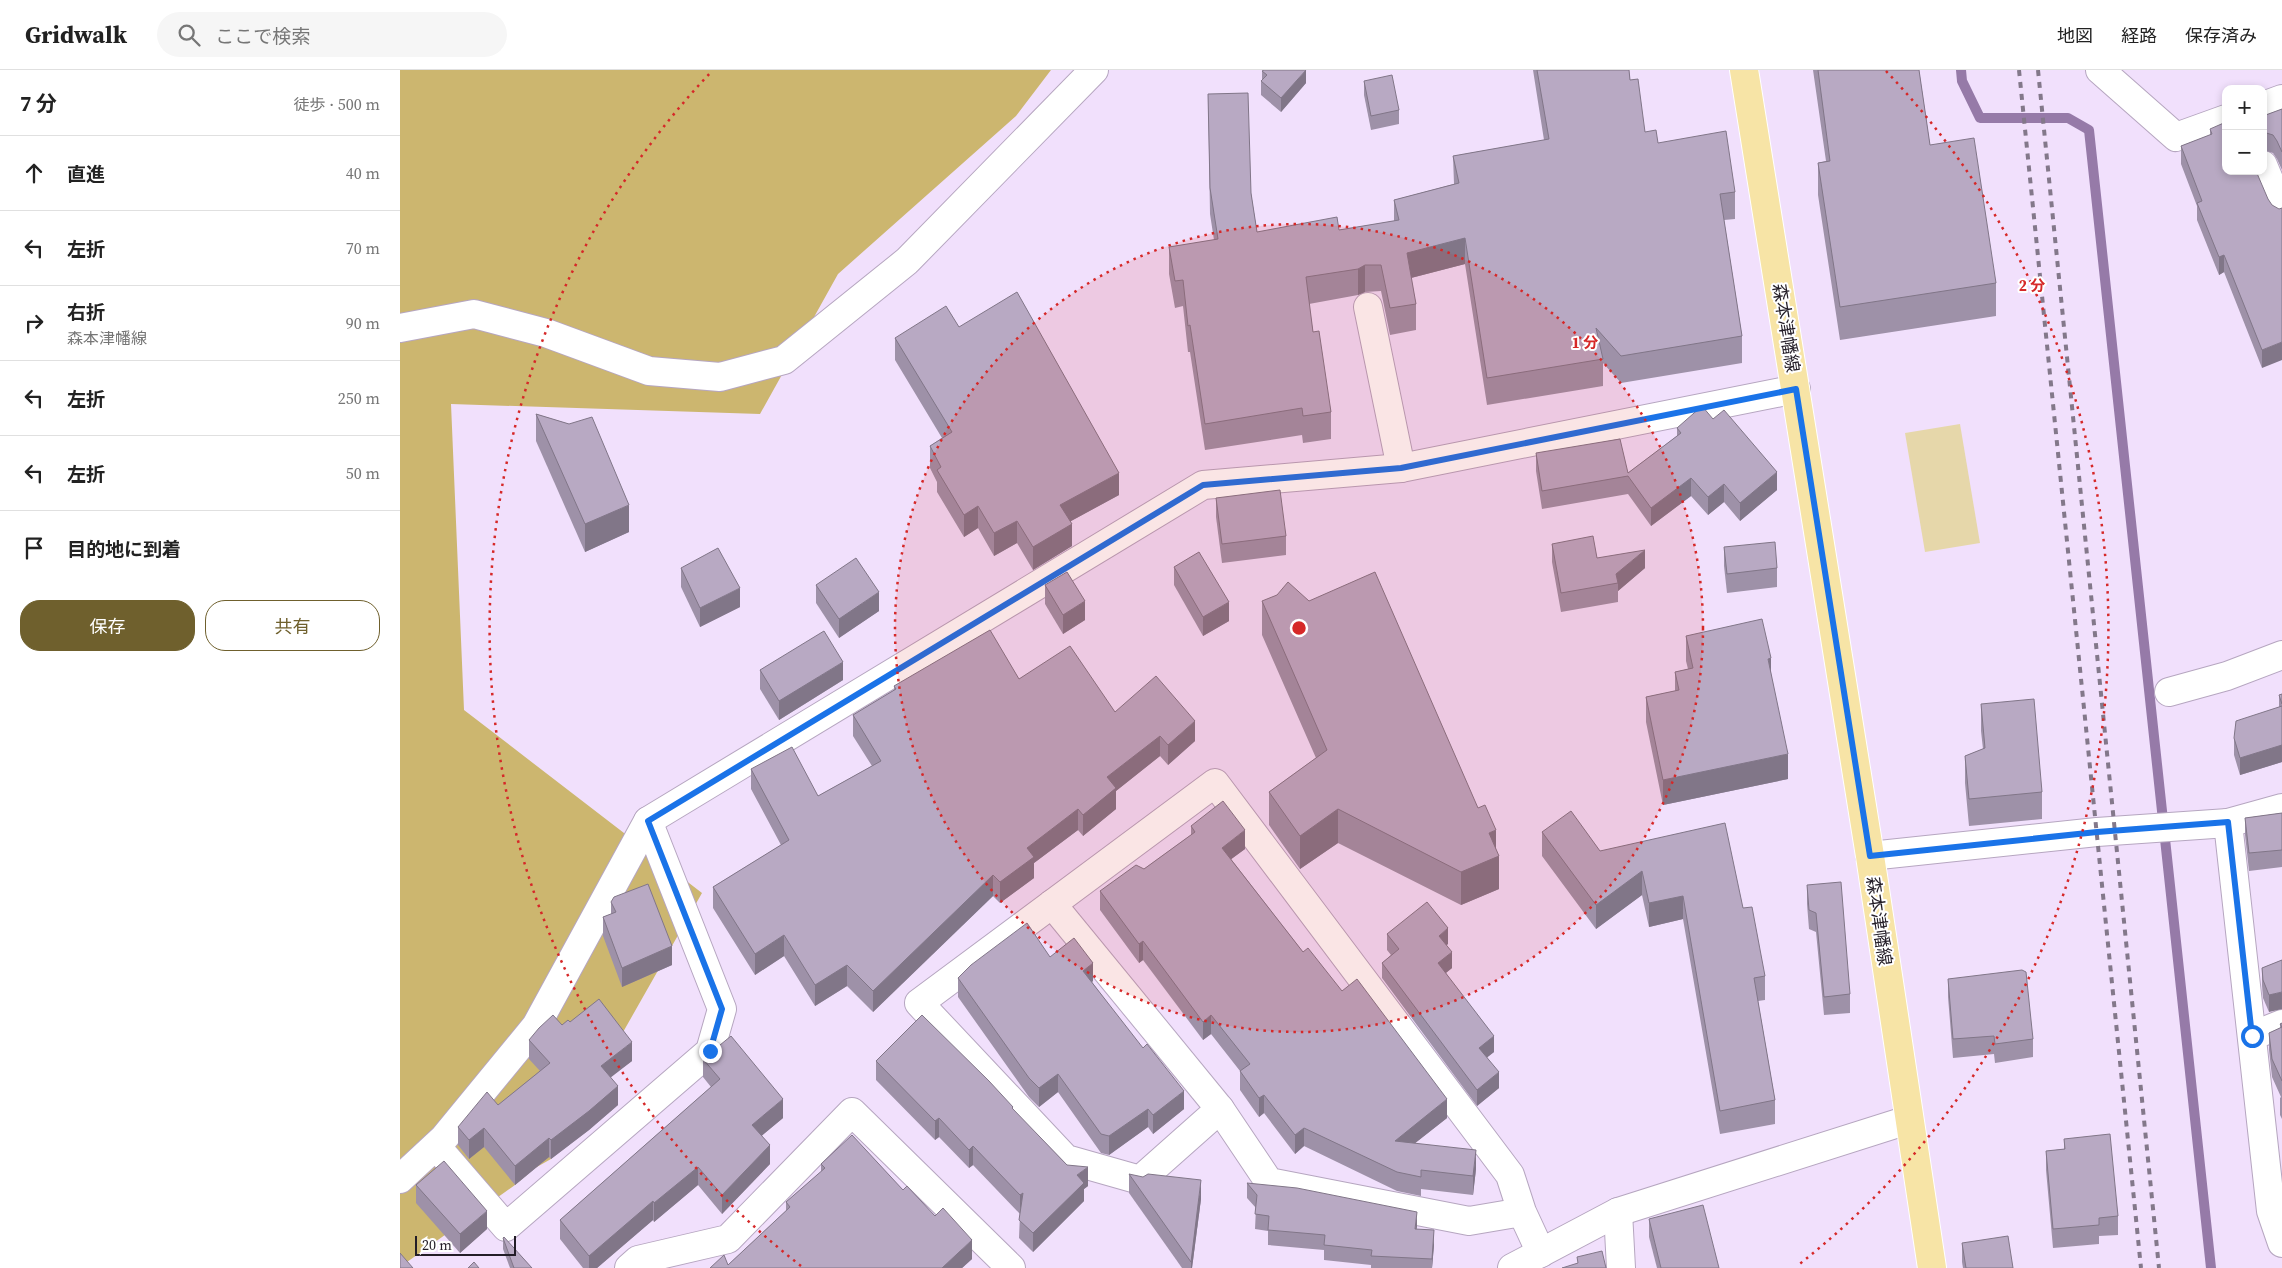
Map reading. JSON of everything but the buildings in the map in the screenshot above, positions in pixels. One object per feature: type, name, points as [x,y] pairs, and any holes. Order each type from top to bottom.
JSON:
[{"type":"main road","name":"森本津幡線","points":[[1744,70],[1870,856],[1908,1120],[1932,1268]]},
{"type":"street","points":[[400,328],[474,314],[546,333],[649,370],[720,377],[784,360],[907,261],[1094,70]]},
{"type":"street","points":[[2100,70],[2176,137],[2222,120]]},
{"type":"street","points":[[2267,105],[2282,99]]},
{"type":"street","points":[[2267,175],[2282,211]]},
{"type":"street","points":[[1368,307],[1401,468]]},
{"type":"street","points":[[400,1179],[436,1146],[536,1026],[648,821],[1203,485],[1401,468],[1796,389]]},
{"type":"street","points":[[2169,692],[2227,676],[2282,655]]},
{"type":"street","points":[[1220,1109],[1140,1180],[1066,1159],[919,1003],[1215,783],[1510,1175],[1522,1212],[1541,1253]]},
{"type":"street","points":[[1870,856],[2228,822],[2282,808]]},
{"type":"street","points":[[436,1146],[506,1227],[710,1051],[722,1009],[648,821]]},
{"type":"street","points":[[2228,822],[2252,1036],[2282,1243]]},
{"type":"street","points":[[1052,904],[1220,1109],[1269,1182],[1470,1221],[1522,1212]]},
{"type":"street","points":[[2252,1036],[2282,1024]]},
{"type":"street","points":[[629,1268],[638,1260],[728,1239],[852,1112],[1011,1268]]},
{"type":"street","points":[[1512,1268],[1618,1212],[1908,1120]]},
{"type":"street","points":[[1618,1212],[1621,1268]]},
{"type":"shaded area","points":[[400,70],[1051,70],[1016,116],[838,274],[760,414],[451,404],[464,710],[702,893],[551,1159],[535,1168],[515,1185],[400,1267]]},
{"type":"shaded area","points":[[1960,424],[1980,543],[1925,552],[1905,433]]},
{"type":"waterway","points":[[1961,70],[1962,81],[1980,118],[2068,118],[2089,130],[2211,1268]]},
{"type":"railway","points":[[2019,70],[2141,1268]]},
{"type":"railway","points":[[2038,70],[2159,1268]]},
{"type":"route","points":[[710,1051],[722,1009],[648,821],[1203,485],[1401,468],[1796,389],[1870,856],[2097,832],[2228,822],[2252,1036]]}]
